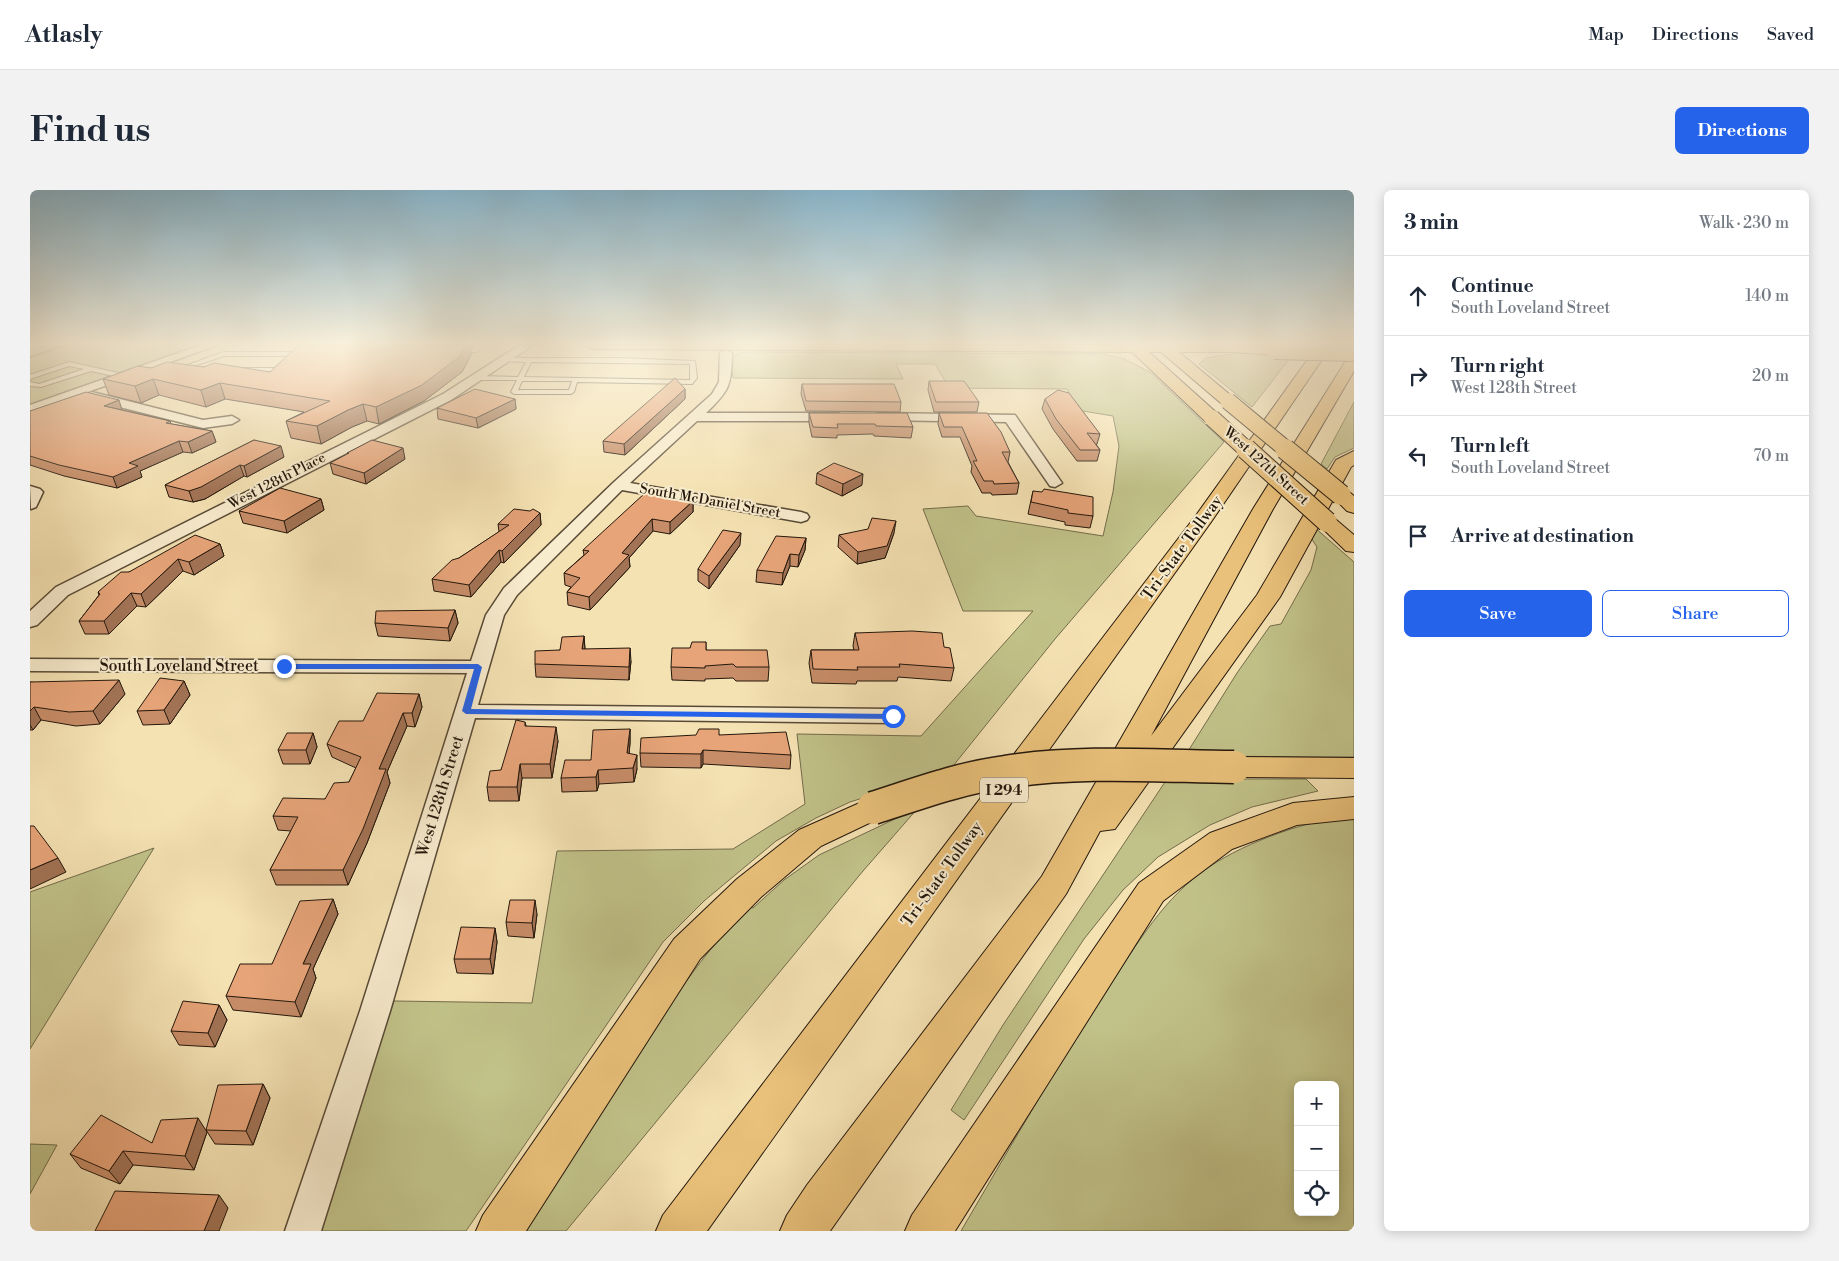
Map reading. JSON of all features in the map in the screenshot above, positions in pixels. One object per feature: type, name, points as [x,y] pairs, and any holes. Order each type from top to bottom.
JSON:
[{"type":"main road","name":"West 127th Street","points":[[1186,394],[1354,546]]},
{"type":"main road","name":"West 127th Street","points":[[1219,394],[1348,501]]},
{"type":"main road","name":"Tri-State Tollway","points":[[679,1231],[1204,518],[1292,394]]},
{"type":"main road","points":[[1054,885],[1263,509],[1333,394]]},
{"type":"main road","points":[[803,1231],[1054,885],[1126,793],[1268,598],[1343,464],[1354,456]]},
{"type":"main road","points":[[499,1231],[687,949],[749,888],[810,838],[873,808],[972,778],[1040,768],[1107,765],[1354,768]]},
{"type":"main road","points":[[928,1231],[1151,892],[1221,841],[1293,814],[1354,808]]},
{"type":"street","points":[[30,409],[75,394]]},
{"type":"street","points":[[79,394],[204,424],[232,420]]},
{"type":"street","name":"West 128th Place","points":[[30,622],[62,590],[453,394]]},
{"type":"street","name":"West 128th Street","points":[[303,1231],[375,1011],[495,615],[510,592],[619,485],[718,394]]},
{"type":"street","points":[[693,417],[852,417]]},
{"type":"street","points":[[871,417],[1010,418],[1055,483]]},
{"type":"street","name":"South McDaniel Street","points":[[619,485],[802,517]]},
{"type":"street","points":[[30,491],[35,492],[31,504]]},
{"type":"street","name":"South Loveland Street","points":[[30,666],[478,667]]},
{"type":"street","points":[[466,711],[893,716]]},
{"type":"green space","points":[[30,394],[69,394],[30,408]]},
{"type":"green space","points":[[1069,394],[1173,394],[1224,442],[1055,639],[949,771],[850,802],[816,818],[776,841],[704,901],[663,942],[466,1231],[316,1231],[394,1001],[532,1003],[557,851],[733,849],[805,804],[797,734],[921,736],[1033,611],[963,611],[923,509],[968,506],[976,516],[1103,536],[1113,492],[1119,446],[1113,416],[1077,410]]},
{"type":"green space","points":[[1235,394],[1262,394],[1252,407]]},
{"type":"green space","points":[[1354,402],[1354,448],[1335,457],[1327,469],[1321,464]]},
{"type":"green space","points":[[1314,527],[1354,562],[1354,757],[1185,756],[1237,673],[1270,626],[1281,624],[1311,570],[1317,547],[1311,538]]},
{"type":"green space","points":[[1167,779],[1306,779],[1318,791],[1252,807],[1210,825],[1158,857],[1123,890],[1084,939],[964,1120],[951,1110],[1003,1025]]},
{"type":"green space","points":[[918,808],[863,871],[566,1231],[526,1231],[672,1002],[700,963],[732,925],[750,907],[753,908],[784,880],[819,855]]},
{"type":"green space","points":[[1354,815],[1354,1231],[961,1231],[1070,1048],[1130,955],[1153,922],[1178,892],[1209,867],[1242,849],[1279,833],[1317,822]]},
{"type":"green space","points":[[154,848],[30,1049],[30,892]]},
{"type":"green space","points":[[30,1144],[57,1145],[30,1194]]},
{"type":"building","points":[[81,394],[93,394],[119,400],[104,406],[170,421],[166,423],[212,431],[188,442],[179,441],[129,463],[138,466],[113,477],[59,465],[30,456],[30,411]]},
{"type":"building","points":[[285,394],[404,394],[376,407],[363,404],[317,426],[286,421],[330,401]]},
{"type":"building","points":[[466,394],[493,394],[515,399],[476,418],[437,408]]},
{"type":"building","points":[[657,394],[680,394],[624,444],[603,441]]},
{"type":"building","points":[[804,394],[898,394],[901,402],[806,401]]},
{"type":"building","points":[[933,394],[973,394],[979,402],[936,402]]},
{"type":"building","points":[[1053,394],[1069,394],[1100,434],[1087,433],[1100,450],[1080,450],[1056,419],[1045,399]]},
{"type":"building","points":[[809,413],[907,413],[913,427],[837,424],[838,428],[813,427]]},
{"type":"building","points":[[939,413],[987,413],[1001,432],[1010,452],[1002,452],[1019,483],[994,484],[993,481],[984,481],[973,461],[977,461],[962,427],[944,427]]},
{"type":"building","points":[[254,440],[281,446],[244,466],[240,465],[201,487],[189,491],[165,485]]},
{"type":"building","points":[[372,440],[403,448],[364,473],[330,463],[349,453],[347,453]]},
{"type":"building","points":[[834,463],[863,474],[843,484],[817,473]]},
{"type":"building","points":[[280,488],[321,499],[284,521],[239,511]]},
{"type":"building","points":[[1044,489],[1093,497],[1093,516],[1068,513],[1068,510],[1031,502],[1033,491],[1042,492]]},
{"type":"building","points":[[645,493],[693,501],[670,522],[652,519],[622,553],[629,555],[589,597],[567,592],[580,578],[564,573],[589,551],[583,550]]},
{"type":"building","points":[[514,509],[530,511],[533,509],[540,513],[502,551],[499,550],[469,585],[432,579],[452,560],[459,558],[509,525],[498,524]]},
{"type":"building","points":[[872,518],[896,521],[887,546],[858,552],[839,535],[868,529]]},
{"type":"building","points":[[723,530],[741,533],[709,576],[698,569]]},
{"type":"building","points":[[195,535],[220,544],[189,562],[178,559],[141,594],[131,593],[104,621],[79,621],[100,594],[98,592],[121,572],[129,572]]},
{"type":"building","points":[[776,536],[806,538],[799,555],[790,554],[783,573],[757,570]]},
{"type":"building","points":[[455,610],[448,628],[375,623],[376,611]]},
{"type":"building","points":[[912,631],[942,633],[944,647],[950,648],[954,668],[899,664],[900,667],[857,667],[858,670],[813,669],[811,650],[859,650],[855,633]]},
{"type":"building","points":[[584,636],[582,649],[630,648],[629,667],[535,664],[535,651],[560,650],[562,637]]},
{"type":"building","points":[[692,642],[706,642],[706,650],[767,650],[769,667],[736,667],[733,664],[705,666],[705,668],[671,667],[672,648],[690,648]]},
{"type":"building","points":[[160,678],[184,681],[164,710],[137,711]]},
{"type":"building","points":[[119,680],[93,711],[69,712],[34,707],[30,711],[30,682]]},
{"type":"building","points":[[377,693],[419,694],[412,713],[403,713],[379,769],[386,769],[363,829],[343,870],[270,870],[298,817],[273,816],[283,798],[325,799],[334,783],[349,782],[361,757],[327,744],[339,721],[363,721]]},
{"type":"building","points":[[516,720],[525,722],[525,726],[556,727],[550,764],[520,764],[517,787],[487,787],[490,771],[501,770]]},
{"type":"building","points":[[630,729],[627,753],[637,755],[633,768],[598,770],[596,777],[561,778],[565,760],[591,760],[593,730]]},
{"type":"building","points":[[699,729],[719,729],[719,735],[786,732],[791,755],[703,750],[701,754],[640,753],[641,738],[696,735]]},
{"type":"building","points":[[287,733],[313,733],[306,750],[278,750]]},
{"type":"building","points":[[30,826],[34,826],[58,858],[30,870]]},
{"type":"building","points":[[333,899],[303,964],[311,964],[295,1002],[226,996],[240,964],[272,964],[300,901]]},
{"type":"building","points":[[510,900],[535,900],[532,923],[506,922]]},
{"type":"building","points":[[461,927],[495,928],[490,959],[454,959]]},
{"type":"building","points":[[183,1001],[219,1005],[208,1033],[171,1031]]},
{"type":"building","points":[[263,1084],[246,1131],[206,1130],[218,1085]]},
{"type":"building","points":[[101,1115],[152,1143],[161,1120],[198,1118],[185,1156],[123,1151],[109,1171],[70,1154]]},
{"type":"building","points":[[115,1191],[219,1195],[204,1231],[95,1231]]},
{"type":"route","points":[[284,666],[478,667],[466,711],[893,716]]}]
